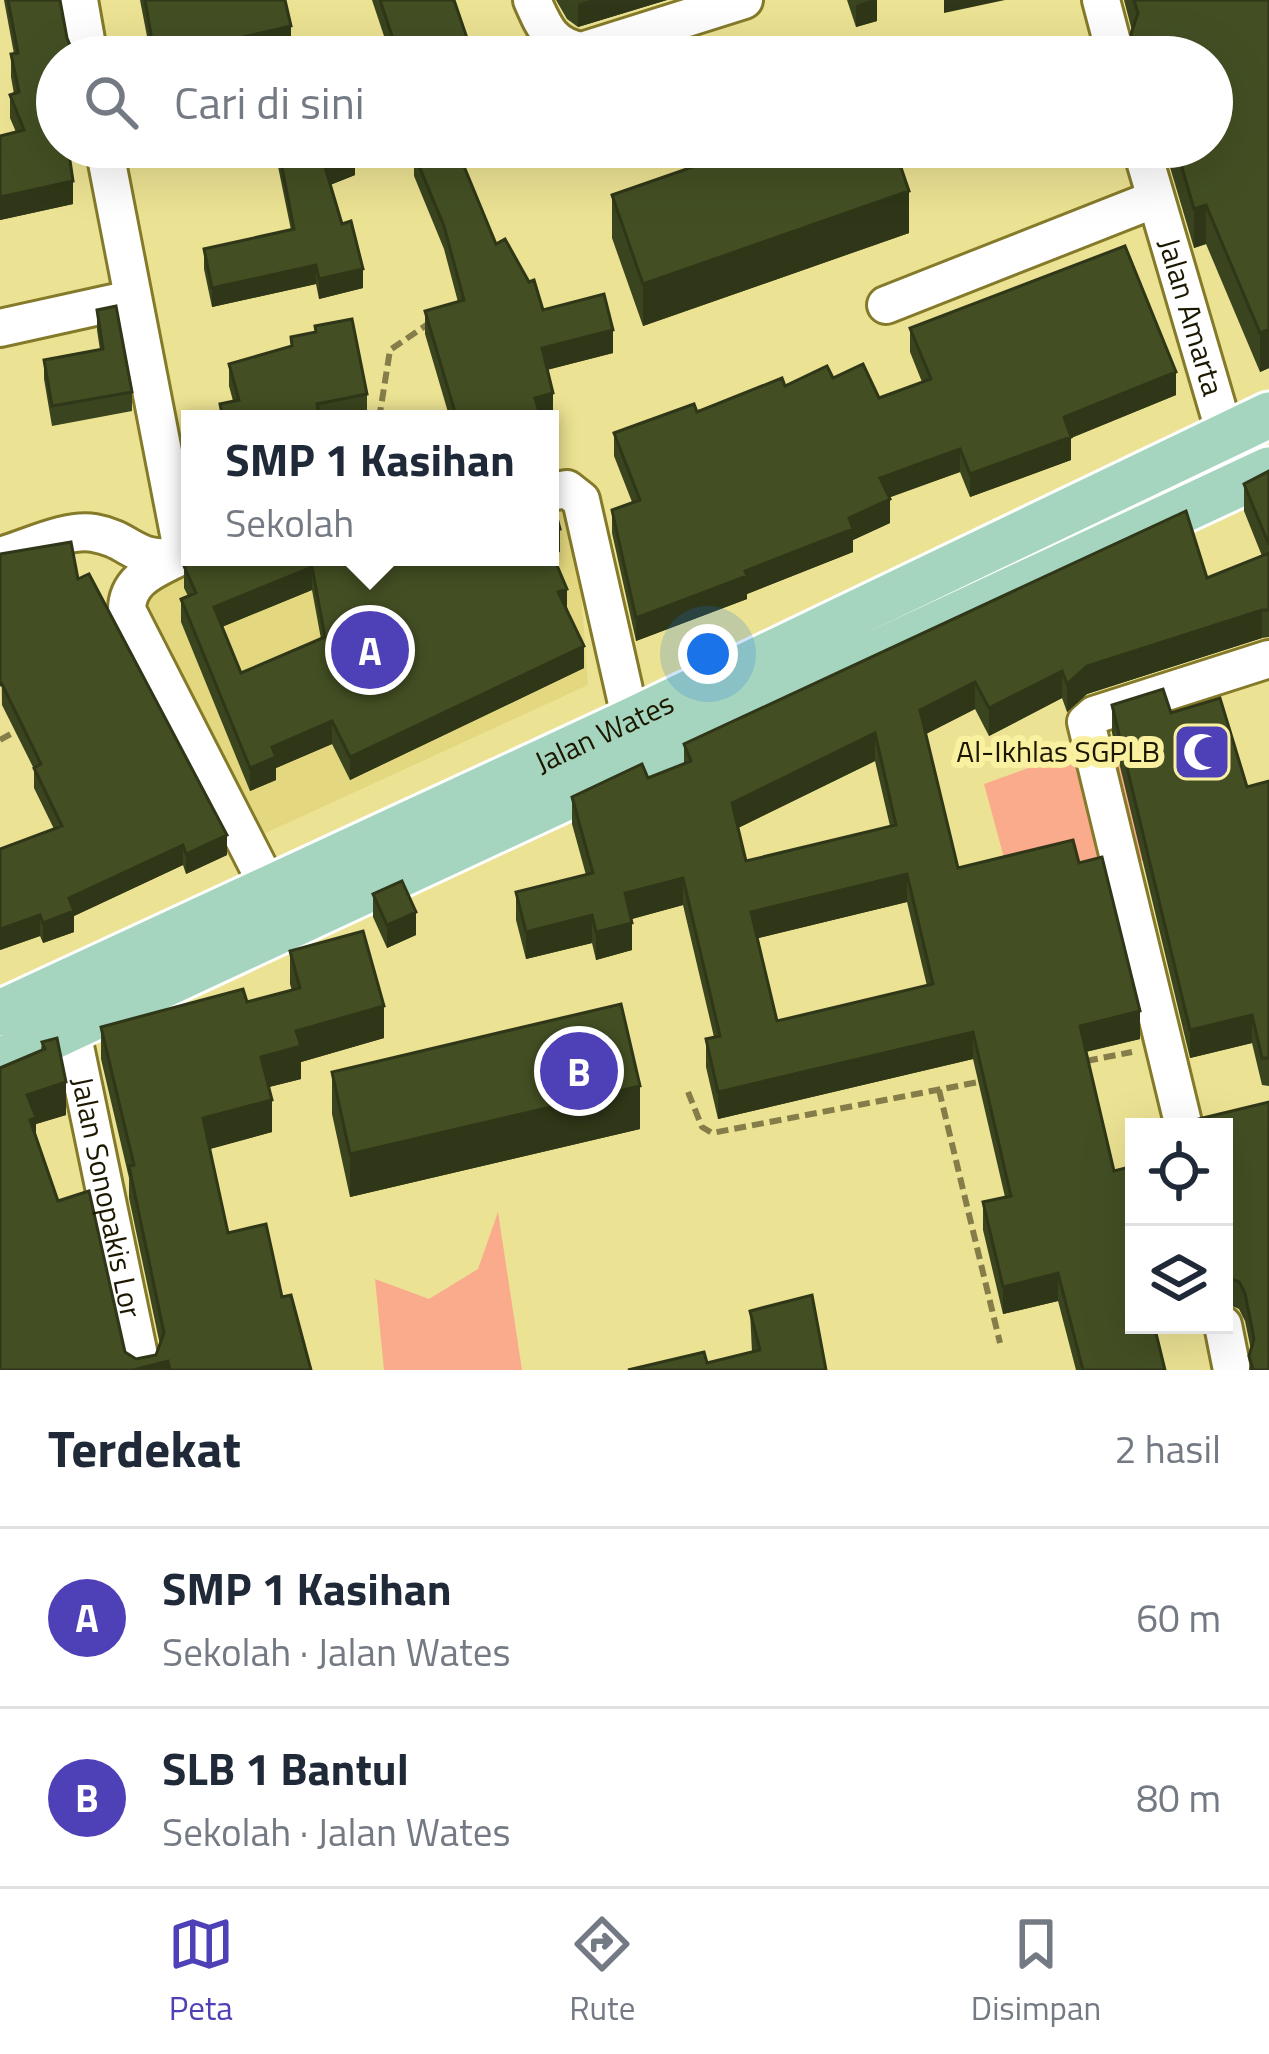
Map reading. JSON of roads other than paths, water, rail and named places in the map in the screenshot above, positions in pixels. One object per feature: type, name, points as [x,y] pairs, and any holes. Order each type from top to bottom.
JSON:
[{"type":"main road","name":"Jalan Wates","points":[[0,1013],[631,721],[1269,415]]},
{"type":"main road","name":"Jalan Wates","points":[[0,1060],[1255,478]]},
{"type":"street","points":[[79,0],[85,36]]},
{"type":"street","points":[[532,0],[551,36]]},
{"type":"street","points":[[630,36],[744,0]]},
{"type":"street","points":[[1101,0],[1110,36]]},
{"type":"street","points":[[108,168],[130,299],[181,532]]},
{"type":"street","name":"Jalan Amarta","points":[[1147,168],[1223,437],[1255,478]]},
{"type":"street","points":[[886,304],[1155,199]]},
{"type":"street","points":[[0,328],[130,299]]},
{"type":"street","points":[[559,490],[567,489],[581,500],[631,721]]},
{"type":"street","points":[[0,556],[84,532],[99,533],[156,560],[181,556]]},
{"type":"street","points":[[181,558],[140,578],[127,595],[127,610],[269,888]]},
{"type":"street","points":[[1182,1118],[1086,722],[1094,715],[1266,671]]},
{"type":"street","name":"Jalan Sonopakis Lor","points":[[71,1027],[142,1370]]},
{"type":"street","points":[[1222,1118],[1226,1117]]},
{"type":"street","points":[[1225,1334],[1232,1370]]},
{"type":"place","name":"SMP 1 Kasihan","points":[[370,650]]},
{"type":"place","name":"Al-Ikhlas SGPLB","points":[[1202,752]]},
{"type":"place","name":"SLB 1 Bantul","points":[[579,1071]]}]
